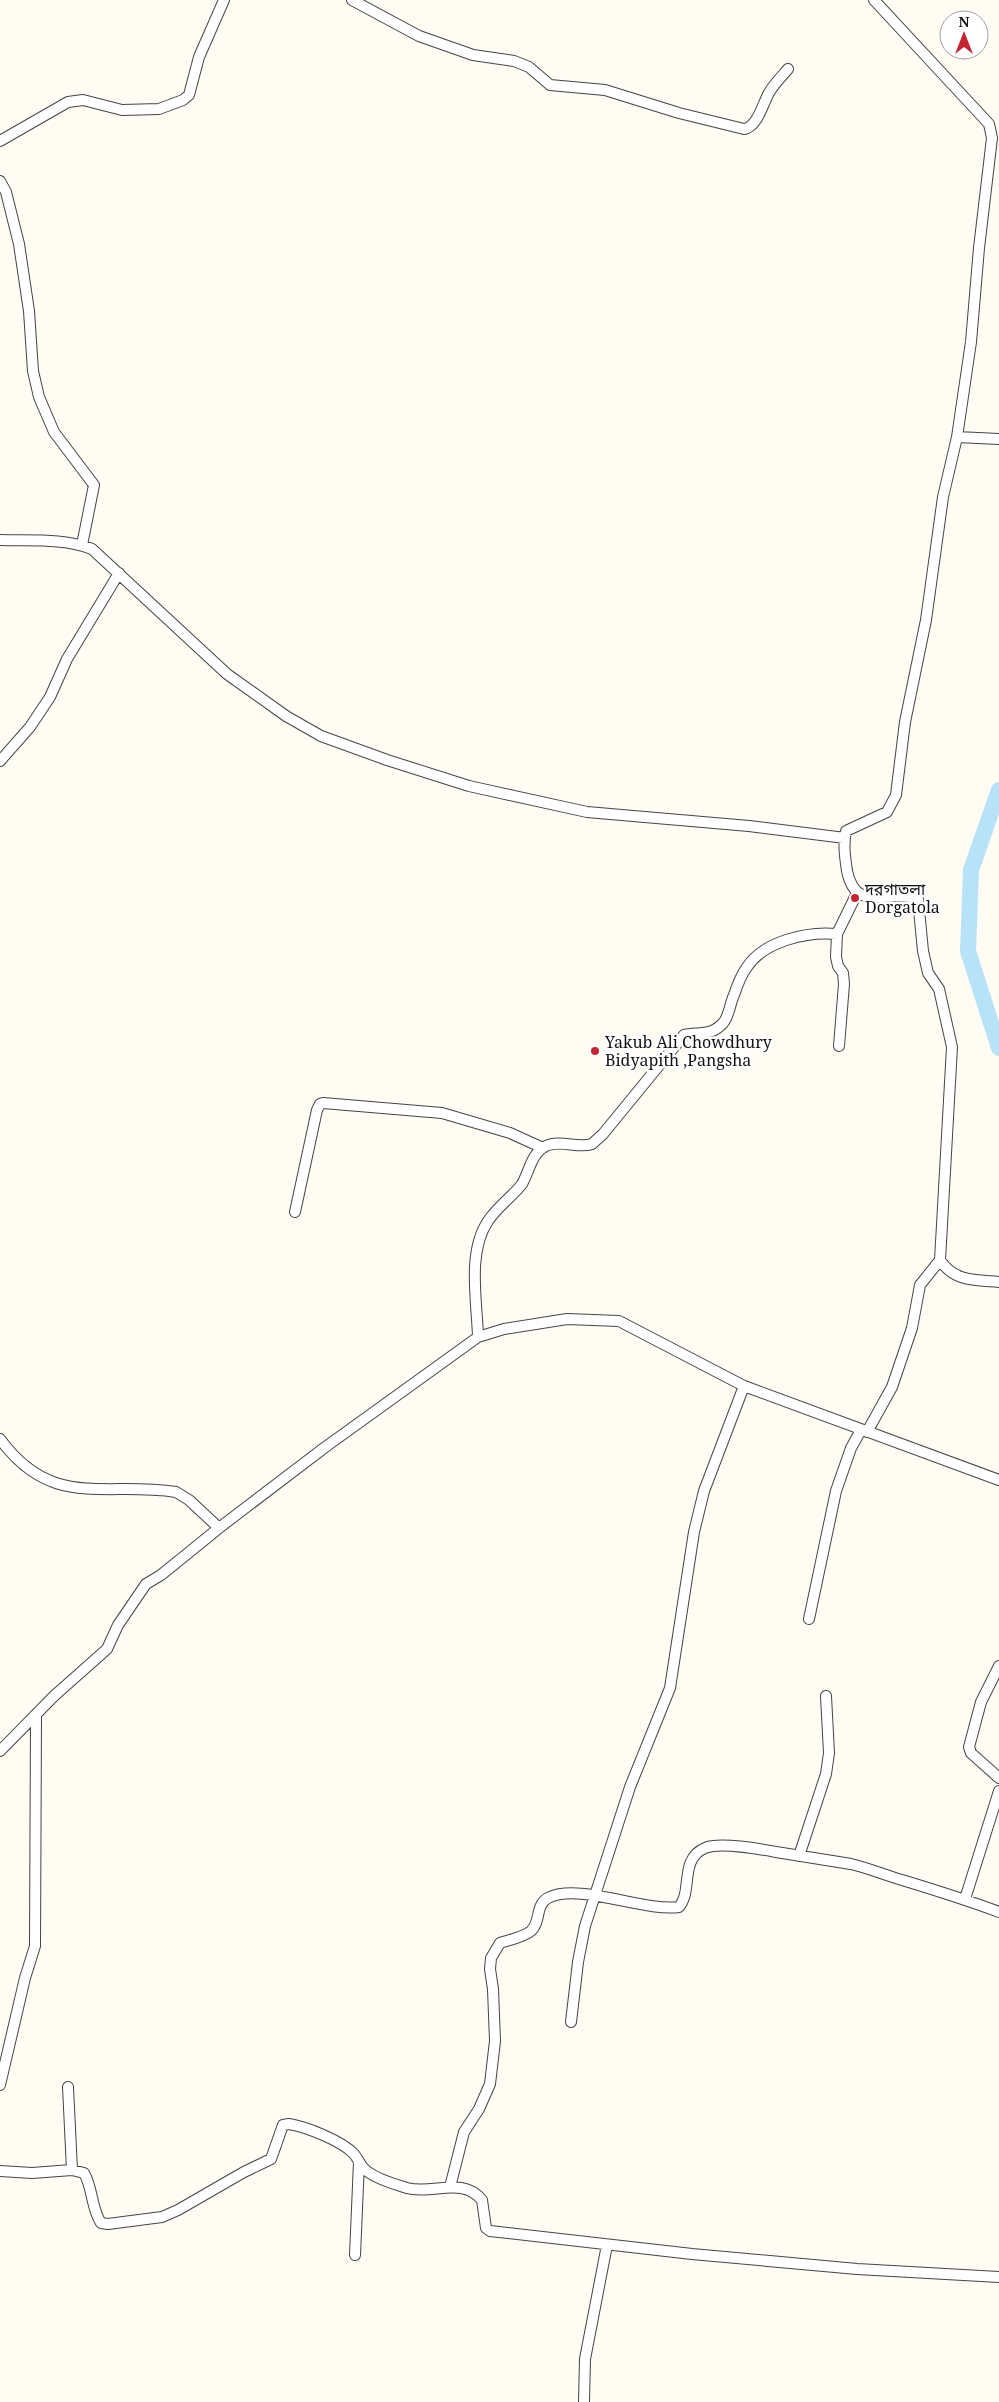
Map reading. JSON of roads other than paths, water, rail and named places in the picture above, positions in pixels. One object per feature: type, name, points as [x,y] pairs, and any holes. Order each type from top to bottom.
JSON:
[{"type":"street","points":[[0,141],[68,102],[77,99],[122,110],[159,109],[183,100],[189,95],[199,57],[224,0]]},
{"type":"street","points":[[352,0],[419,36],[473,55],[514,61],[529,67],[550,85],[605,90],[679,113],[744,129],[749,128],[754,123],[771,90],[788,69]]},
{"type":"street","points":[[874,0],[988,124],[992,138],[979,248],[971,342],[957,437],[943,497],[926,620],[906,722],[896,795],[887,812],[850,828],[845,838],[844,854],[850,886],[857,894],[871,897],[918,899],[923,951],[928,973],[939,989],[952,1055],[940,1260],[944,1267],[957,1277],[999,1282]]},
{"type":"street","points":[[0,181],[6,192],[19,244],[29,311],[33,371],[39,397],[54,432],[94,485],[82,545]]},
{"type":"street","points":[[957,437],[999,439]]},
{"type":"street","points":[[0,540],[82,545],[92,549],[235,679],[286,716],[321,736],[370,754],[491,792],[587,812],[749,826],[845,838]]},
{"type":"street","points":[[0,761],[30,727],[50,697],[67,659],[119,573]]},
{"type":"street","points":[[839,1046],[844,984],[843,973],[838,966],[836,957],[837,934],[857,894]]},
{"type":"street","points":[[478,1337],[476,1265],[479,1237],[500,1204],[521,1184],[528,1168],[543,1148],[552,1144],[590,1145],[598,1139],[684,1035],[709,1033],[725,1022],[733,996],[746,967],[756,956],[770,947],[808,934],[837,934]]},
{"type":"street","points":[[295,1212],[317,1110],[320,1104],[323,1103],[442,1113],[510,1132],[543,1148]]},
{"type":"street","points":[[809,1619],[836,1491],[852,1448],[892,1386],[912,1328],[920,1284],[940,1260]]},
{"type":"street","points":[[0,1751],[54,1696],[107,1649],[118,1625],[146,1584],[161,1575],[324,1448],[478,1337],[504,1329],[559,1320],[605,1319],[618,1321],[744,1386],[999,1480]]},
{"type":"street","points":[[571,2022],[578,1962],[585,1926],[630,1787],[670,1688],[694,1532],[704,1491],[744,1386]]},
{"type":"street","points":[[0,1439],[11,1454],[37,1476],[60,1486],[176,1492],[190,1500],[219,1528]]},
{"type":"street","points":[[999,1666],[981,1702],[972,1727],[969,1747],[971,1753],[999,1778]]},
{"type":"street","points":[[799,1856],[826,1774],[829,1753],[826,1696]]},
{"type":"street","points":[[0,2085],[25,1978],[35,1946],[36,1716]]},
{"type":"street","points":[[965,1899],[999,1791]]},
{"type":"street","points":[[450,2187],[464,2132],[479,2109],[490,2084],[495,2041],[491,1958],[500,1943],[530,1932],[535,1926],[541,1903],[548,1897],[567,1894],[596,1896],[667,1909],[679,1907],[685,1901],[685,1883],[692,1860],[706,1848],[735,1847],[853,1865],[965,1899],[999,1912]]},
{"type":"street","points":[[68,2087],[72,2170]]},
{"type":"street","points":[[0,2170],[32,2173],[72,2170],[84,2173],[90,2183],[97,2216],[101,2222],[108,2224],[162,2217],[178,2210],[244,2172],[271,2160],[283,2125],[297,2126],[326,2137],[350,2150],[366,2172],[410,2189],[434,2190],[464,2187],[477,2194],[482,2200],[488,2230],[607,2245],[857,2269],[999,2277]]},
{"type":"street","points":[[356,2256],[359,2162]]},
{"type":"street","points":[[584,2402],[585,2359],[607,2245]]},
{"type":"waterway","points":[[999,790],[971,870],[968,951],[999,1048]]},
{"type":"place","name":"দরগাতলা Dorgatola","points":[[855,898]]},
{"type":"place","name":"Yakub Ali Chowdhury Bidyapith ,Pangsha","points":[[595,1051]]}]
